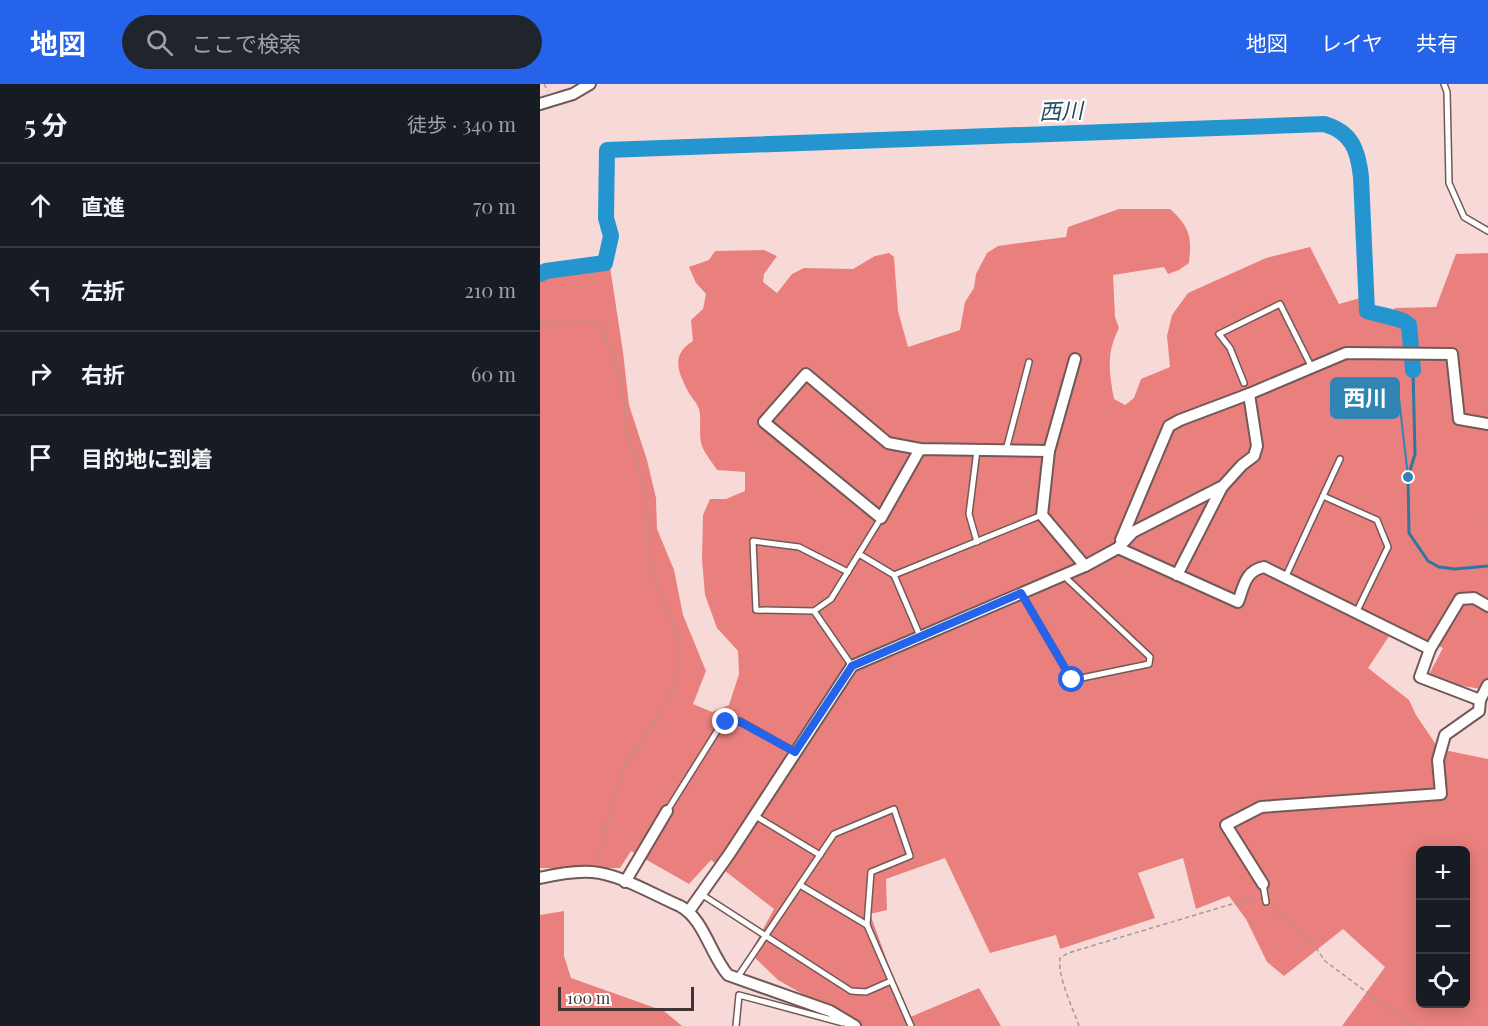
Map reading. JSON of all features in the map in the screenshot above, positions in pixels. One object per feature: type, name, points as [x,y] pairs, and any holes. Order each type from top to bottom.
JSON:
[{"type":"street","points":[[540,104],[573,94],[590,84]]},
{"type":"street","points":[[1118,548],[1169,426],[1347,353],[1452,354],[1459,419],[1488,424]]},
{"type":"street","points":[[1075,359],[1049,451],[1042,515],[1085,566]]},
{"type":"street","points":[[920,449],[881,518],[764,422],[806,374],[888,443],[920,449],[1049,451]]},
{"type":"street","points":[[1177,575],[1223,486],[1242,465],[1254,456],[1257,446],[1249,394]]},
{"type":"street","points":[[689,911],[852,666],[1085,566],[1118,548],[1133,532],[1223,486]]},
{"type":"street","points":[[1118,548],[1238,602],[1250,573],[1264,567],[1430,649]]},
{"type":"street","points":[[1480,700],[1420,677],[1430,649],[1460,599],[1474,598],[1488,606]]},
{"type":"street","points":[[1263,884],[1227,825],[1261,807],[1441,794],[1438,760],[1445,735],[1479,711],[1480,700],[1488,685]]},
{"type":"street","points":[[625,882],[667,811]]},
{"type":"street","points":[[540,878],[591,872],[607,875],[689,911],[718,964],[728,975],[822,1008],[854,1026]]},
{"type":"lane","points":[[1444,84],[1447,92],[1449,183],[1464,217],[1488,231]]},
{"type":"lane","points":[[1244,383],[1230,348],[1219,334],[1280,304],[1312,368]]},
{"type":"lane","points":[[1006,450],[1029,362]]},
{"type":"lane","points":[[977,450],[969,514],[977,542]]},
{"type":"lane","points":[[1285,578],[1340,459]]},
{"type":"lane","points":[[1323,496],[1377,520],[1388,547],[1356,612]]},
{"type":"lane","points":[[894,575],[1042,515]]},
{"type":"lane","points":[[848,572],[799,547],[753,541],[756,610],[814,610],[831,600],[881,518]]},
{"type":"lane","points":[[859,554],[894,575],[920,636]]},
{"type":"lane","points":[[1021,593],[1072,680],[1149,664],[1150,657],[1063,575]]},
{"type":"lane","points":[[814,610],[852,666]]},
{"type":"lane","points":[[667,811],[719,728],[726,722],[740,722],[795,752]]},
{"type":"lane","points":[[737,978],[834,834],[894,809],[910,856],[871,872],[867,925],[911,1026]]},
{"type":"lane","points":[[754,815],[820,855]]},
{"type":"lane","points":[[1263,884],[1266,902]]},
{"type":"lane","points":[[800,885],[867,925]]},
{"type":"lane","points":[[701,894],[851,991],[866,992],[891,981]]},
{"type":"lane","points":[[736,1026],[739,995],[854,1026]]},
{"type":"path","points":[[540,323],[584,321],[600,326],[613,356],[623,394],[626,423],[647,501],[650,561],[673,624],[678,646],[678,670],[675,684],[662,709],[627,763],[616,788],[597,860],[591,872]]},
{"type":"path","points":[[1079,1026],[1062,975],[1060,958],[1068,953],[1242,901],[1260,899],[1292,922],[1296,930],[1312,942],[1325,961],[1412,1026]]},
{"type":"shaded area","points":[[1119,209],[1170,209],[1186,227],[1190,239],[1189,263],[1179,270],[1168,274],[1164,267],[1113,275],[1115,317],[1119,328],[1110,355],[1110,372],[1114,399],[1125,405],[1134,398],[1141,379],[1170,367],[1167,336],[1172,315],[1188,293],[1266,258],[1310,247],[1339,304],[1371,295],[1371,309],[1392,315],[1395,308],[1436,307],[1456,254],[1488,253],[1488,694],[1481,689],[1426,680],[1443,648],[1395,627],[1368,668],[1409,700],[1416,715],[1439,749],[1488,759],[1488,1026],[1342,1026],[1385,967],[1343,929],[1284,976],[1267,962],[1246,919],[1229,896],[1196,909],[1183,858],[1138,873],[1155,918],[1060,949],[1056,935],[990,953],[945,858],[886,879],[887,910],[870,914],[908,1018],[979,988],[1001,1026],[858,1026],[778,980],[750,953],[774,909],[711,860],[689,884],[631,851],[620,868],[540,868],[540,277],[610,267],[629,405],[647,460],[656,498],[657,529],[674,570],[683,615],[706,671],[693,704],[712,712],[729,705],[739,674],[738,651],[717,628],[705,595],[702,559],[703,515],[710,499],[726,499],[745,491],[745,472],[717,470],[703,449],[699,409],[679,371],[681,352],[693,341],[691,320],[703,309],[706,294],[696,283],[689,267],[709,260],[715,251],[764,250],[777,256],[764,274],[763,282],[777,293],[792,274],[804,268],[853,269],[875,256],[889,253],[894,257],[898,311],[908,347],[960,330],[965,302],[974,288],[976,274],[987,253],[998,246],[1066,237],[1068,227]]},
{"type":"shaded area","points":[[564,911],[564,956],[571,978],[664,1011],[682,1026],[540,1026],[540,915]]},
{"type":"waterway","name":"西川","points":[[540,274],[546,271],[605,263],[611,236],[606,218],[607,150],[1324,124],[1334,127],[1347,137],[1358,158],[1361,177],[1367,311],[1409,325],[1413,370]]},
{"type":"waterway","name":"西川","points":[[1413,370],[1415,454],[1408,477],[1409,533],[1428,561],[1439,567],[1455,569],[1488,566]]},
{"type":"place","name":"西川","points":[[1408,477]]},
{"type":"route","points":[[726,722],[740,722],[795,752],[852,666],[1021,593],[1072,680]]}]
